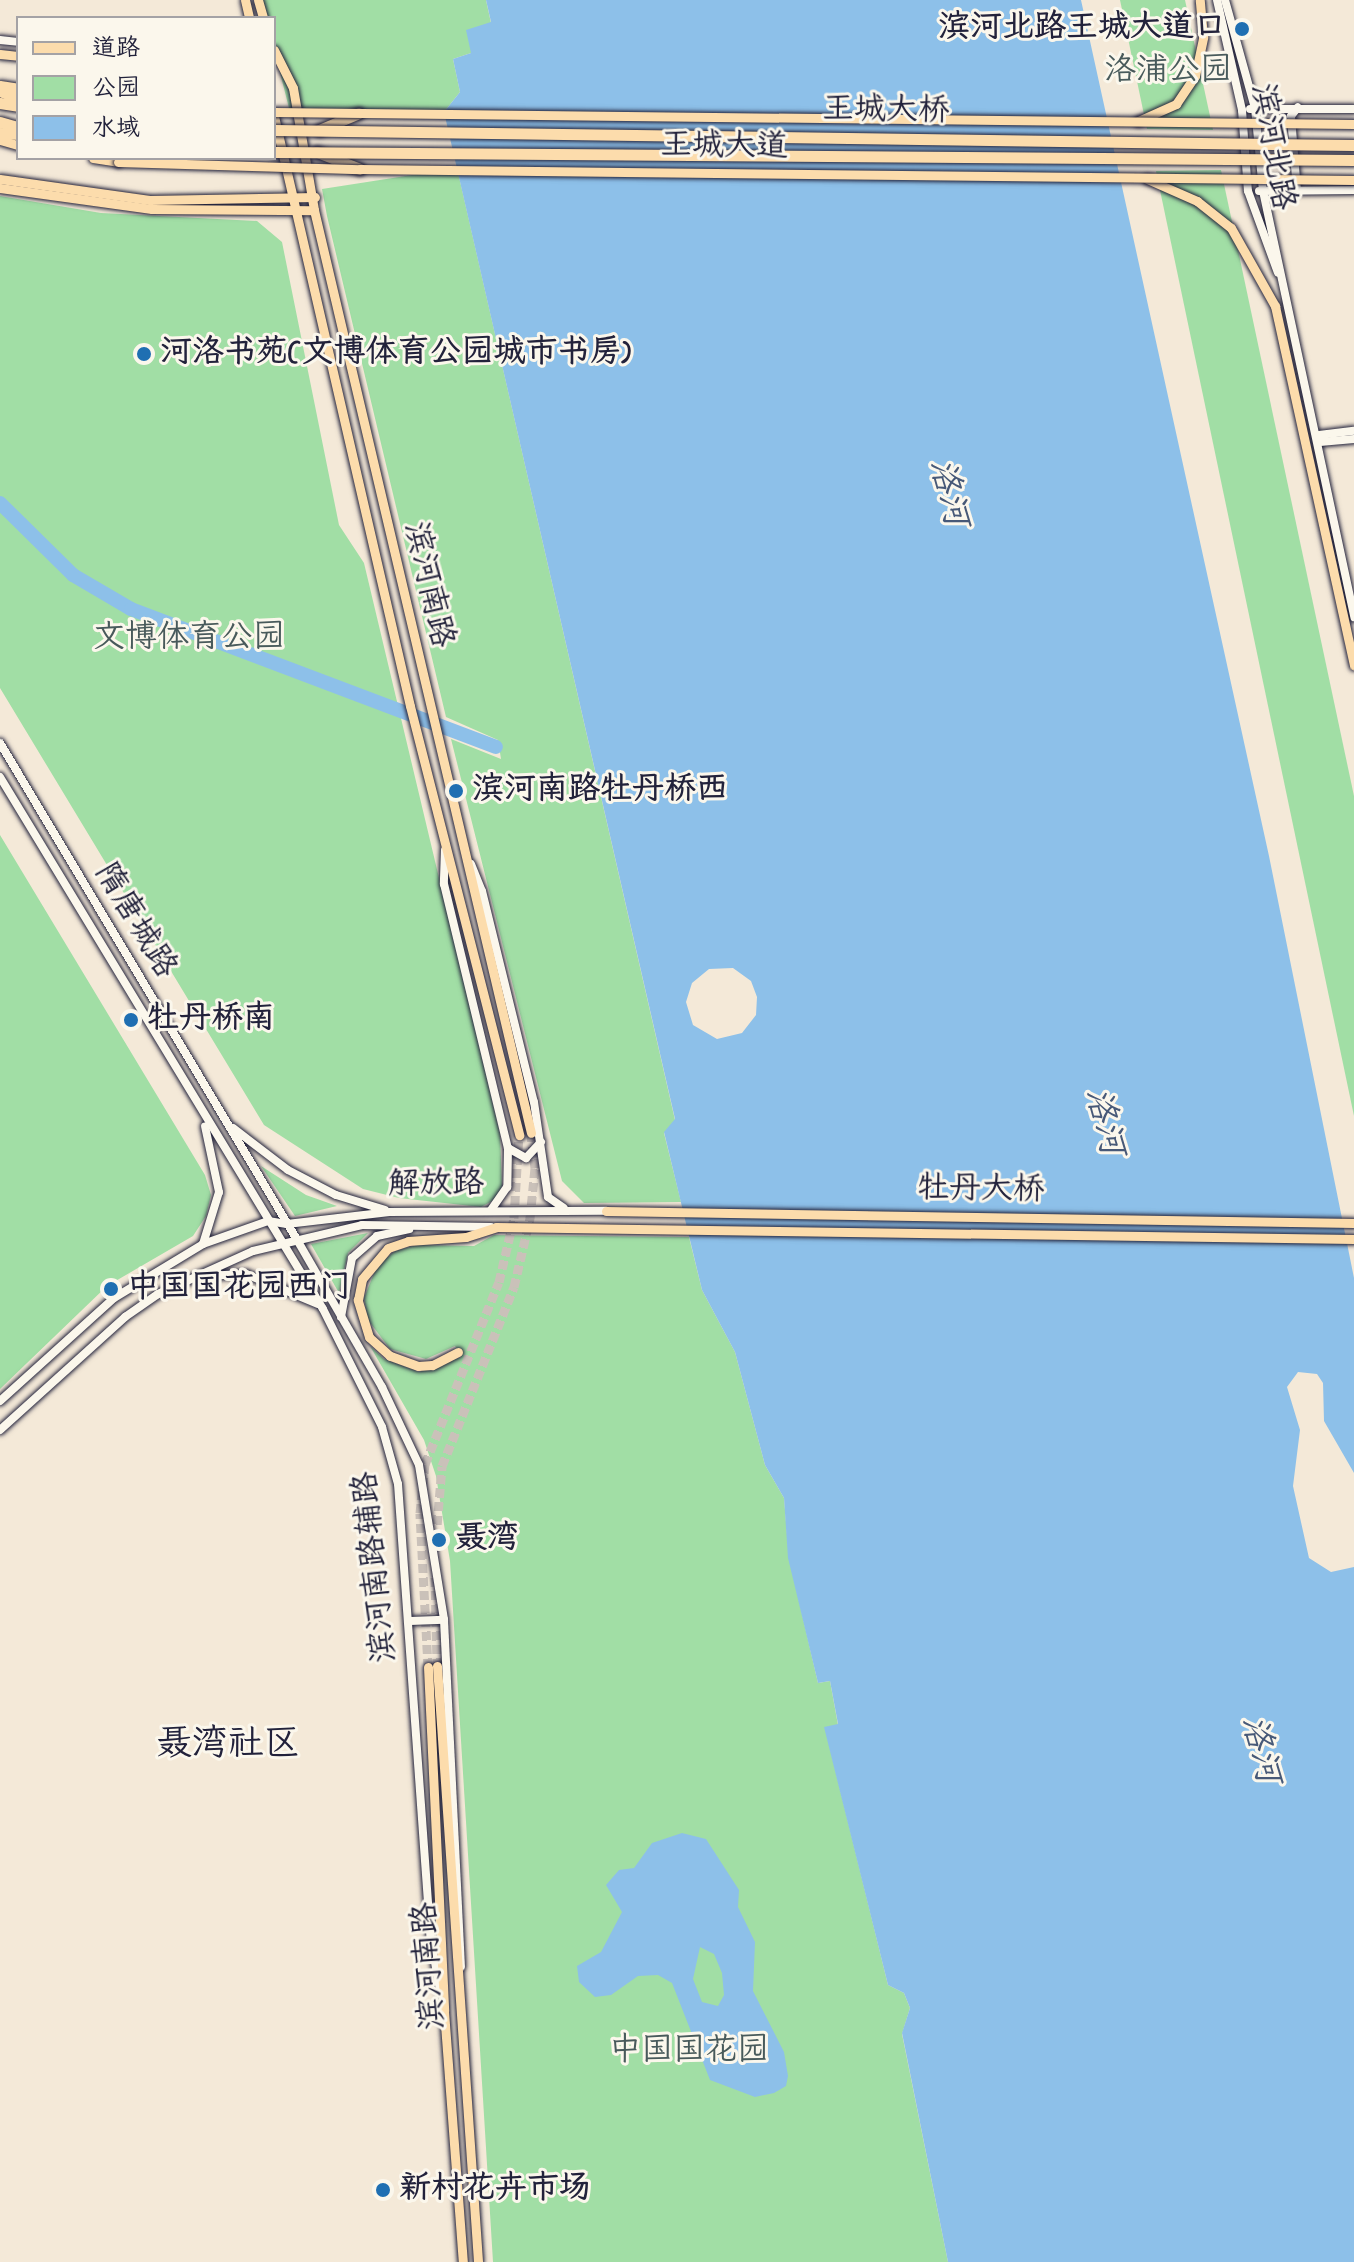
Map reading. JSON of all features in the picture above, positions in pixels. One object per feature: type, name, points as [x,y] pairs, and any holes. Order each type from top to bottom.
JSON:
[{"type":"highway","points":[[319,130],[359,112]]},
{"type":"highway","name":"王城大桥","points":[[276,130],[1354,145]]},
{"type":"highway","name":"王城大桥","points":[[276,152],[1354,160]]},
{"type":"highway","points":[[317,152],[360,169]]},
{"type":"main road","points":[[1134,123],[1176,104],[1195,76],[1203,37],[1200,0]]},
{"type":"main road","name":"滨河北路","points":[[1217,0],[1242,110],[1248,191],[1289,300]]},
{"type":"main road","name":"滨河北路","points":[[1225,0],[1255,108],[1263,191],[1320,438],[1354,617]]},
{"type":"main road","name":"滨河南路","points":[[278,68],[293,88],[315,197],[314,210],[429,712],[531,1133]]},
{"type":"main road","points":[[1242,110],[1298,107],[1354,109]]},
{"type":"main road","points":[[1297,191],[1291,116],[1298,107]]},
{"type":"main road","points":[[276,114],[359,112],[1354,124]]},
{"type":"main road","name":"滨河南路","points":[[276,122],[410,706],[519,1135]]},
{"type":"main road","name":"王城大道","points":[[106,160],[360,169],[1354,180]]},
{"type":"main road","points":[[0,179],[150,200],[315,197]]},
{"type":"main road","points":[[1147,179],[1197,201],[1231,228],[1256,265],[1275,306],[1325,521],[1354,665]]},
{"type":"main road","points":[[0,188],[152,209],[314,210]]},
{"type":"main road","points":[[1248,191],[1354,190]]},
{"type":"main road","points":[[1320,438],[1354,431]]},
{"type":"main road","points":[[1320,438],[1354,439]]},
{"type":"main road","name":"隋唐城路","points":[[0,743],[227,1123]]},
{"type":"main road","name":"隋唐城路","points":[[0,777],[204,1117]]},
{"type":"main road","points":[[460,838],[482,891],[542,1142],[548,1197],[573,1211]]},
{"type":"main road","points":[[445,842],[444,884],[508,1148],[507,1187],[491,1210]]},
{"type":"main road","points":[[203,1244],[219,1192],[204,1117]]},
{"type":"main road","name":"滨河南路辅路","points":[[204,1117],[318,1304],[382,1427],[398,1484],[431,1940],[444,2011]]},
{"type":"main road","points":[[227,1123],[288,1170],[336,1195],[389,1212]]},
{"type":"main road","name":"滨河南路辅路","points":[[227,1123],[341,1317],[419,1465],[444,1620],[462,1938],[460,2008]]},
{"type":"main road","points":[[508,1148],[526,1158],[542,1142]]},
{"type":"main road","name":"解放路","points":[[268,1221],[287,1224],[389,1212],[606,1211]]},
{"type":"main road","name":"牡丹大桥","points":[[606,1211],[1354,1223]]},
{"type":"main road","points":[[0,1401],[114,1298],[203,1244],[268,1221]]},
{"type":"main road","name":"解放路","points":[[0,1430],[125,1317],[194,1277],[280,1241],[362,1225],[611,1227]]},
{"type":"main road","points":[[341,1317],[346,1273],[361,1247],[377,1236],[422,1226]]},
{"type":"main road","points":[[458,1352],[432,1365],[418,1366],[381,1350],[361,1321],[362,1279],[375,1260],[398,1244],[466,1237],[496,1227]]},
{"type":"main road","name":"牡丹大桥","points":[[611,1227],[1354,1239]]},
{"type":"main road","points":[[194,1277],[246,1274],[318,1304]]},
{"type":"main road","points":[[410,1621],[444,1620]]},
{"type":"main road","name":"滨河南路","points":[[463,2262],[444,2011],[432,1666],[478,2262]]},
{"type":"green space","points":[[262,0],[486,0],[491,23],[471,53],[453,59],[460,92],[444,112],[290,112],[276,57],[276,16],[266,16]]},
{"type":"green space","name":"洛浦公园","points":[[1120,0],[1185,0],[1213,130],[1147,129]]},
{"type":"green space","points":[[457,168],[675,1120],[664,1133],[681,1202],[584,1203],[562,1181],[451,739],[501,759],[498,740],[446,717],[327,216],[322,189]]},
{"type":"green space","name":"洛浦公园","points":[[1221,170],[1354,796],[1354,1116],[1156,171]]},
{"type":"green space","name":"文博体育公园","points":[[0,196],[101,213],[257,221],[282,242],[339,525],[364,563],[500,1134],[502,1186],[496,1199],[481,1207],[399,1198],[363,1189],[264,1125],[0,688]]},
{"type":"green space","points":[[0,835],[205,1175],[211,1195],[206,1216],[193,1236],[107,1286],[0,1389]]},
{"type":"green space","points":[[261,1166],[306,1195],[337,1206],[295,1216]]},
{"type":"green space","points":[[368,1233],[348,1253],[339,1293],[311,1244]]},
{"type":"green space","name":"中国国花园","points":[[494,1235],[689,1237],[702,1290],[735,1352],[765,1465],[784,1498],[789,1558],[818,1683],[830,1681],[838,1725],[825,1728],[888,1985],[904,1993],[910,2008],[902,2034],[948,2262],[493,2262],[450,1561],[436,1476],[424,1440],[370,1346],[384,1359],[419,1372],[461,1357],[455,1346],[426,1359],[390,1349],[368,1320],[364,1298],[377,1266],[395,1251],[417,1245],[474,1246]]},
{"type":"water","name":"洛河","points":[[486,0],[1081,0],[1269,856],[1354,1278],[1354,1473],[1324,1421],[1323,1383],[1317,1374],[1298,1372],[1287,1387],[1300,1430],[1293,1486],[1309,1558],[1331,1572],[1354,1567],[1354,2262],[948,2262],[902,2033],[910,2008],[904,1993],[888,1985],[824,1727],[838,1724],[830,1681],[818,1683],[788,1558],[784,1498],[765,1465],[735,1352],[702,1290],[664,1132],[675,1119],[444,112],[460,92],[453,59],[471,53],[466,30],[491,22]],"holes":[[[733,968],[751,981],[757,997],[756,1015],[742,1033],[717,1039],[693,1025],[686,1002],[692,983],[709,969]]]},
{"type":"water","points":[[682,1833],[706,1839],[739,1890],[738,1907],[755,1942],[753,1991],[784,2052],[788,2076],[786,2086],[774,2093],[755,2097],[710,2080],[672,1983],[658,1975],[638,1976],[611,1995],[595,1997],[579,1982],[577,1966],[601,1952],[622,1912],[606,1885],[619,1870],[634,1868],[652,1843]],"holes":[[[700,1947],[714,1954],[722,1973],[724,1995],[718,2006],[702,2002],[693,1979]]]},
{"type":"waterway","points":[[0,503],[73,575],[131,609],[496,747]]},
{"type":"waterway","points":[[581,782],[606,793]]},
{"type":"tunnel","points":[[435,1551],[442,1466],[514,1287],[530,1218],[535,1168],[531,1133]]},
{"type":"tunnel","points":[[428,1667],[420,1513],[425,1464],[499,1282],[514,1218],[519,1135]]},
{"type":"tunnel","points":[[435,1577],[437,1666]]},
{"type":"place","name":"滨河北路王城大道口","points":[[1242,29]]},
{"type":"place","name":"河洛书苑(文博体育公园城市书房)","points":[[144,354]]},
{"type":"place","name":"滨河南路牡丹桥西","points":[[456,791]]},
{"type":"place","name":"牡丹桥南","points":[[131,1020]]},
{"type":"place","name":"中国国花园西门","points":[[111,1289]]},
{"type":"place","name":"聂湾","points":[[439,1540]]},
{"type":"place","name":"新村花卉市场","points":[[383,2190]]},
{"type":"district","name":"聂湾社区","points":[[228,1746]]}]
